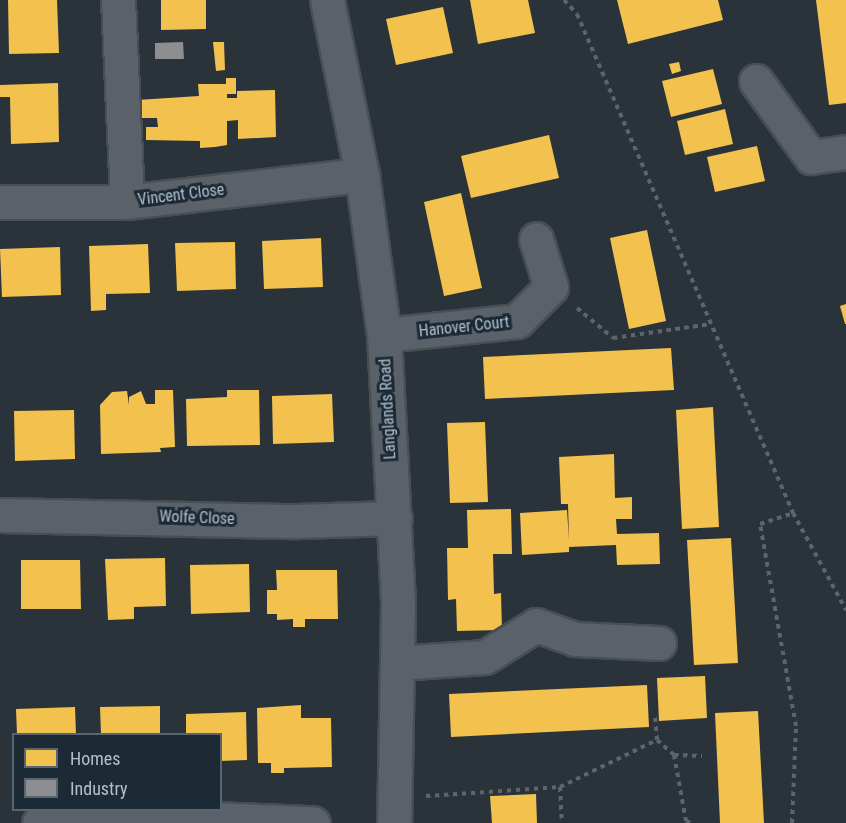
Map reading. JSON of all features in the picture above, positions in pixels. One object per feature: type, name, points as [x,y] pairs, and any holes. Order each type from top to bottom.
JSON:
[{"type":"street","points":[[118,0],[127,202]]},
{"type":"street","name":"Langlands Road","points":[[327,0],[362,175],[384,335],[399,663],[395,810]]},
{"type":"street","points":[[756,81],[812,157],[846,152]]},
{"type":"street","name":"Vincent Close","points":[[0,202],[127,202],[362,175]]},
{"type":"street","points":[[536,239],[551,287]]},
{"type":"street","name":"Hanover Court","points":[[384,335],[517,321],[551,287]]},
{"type":"street","name":"Wolfe Close","points":[[0,514],[297,521],[394,518]]},
{"type":"street","points":[[399,663],[485,657],[536,625],[575,639],[659,644]]},
{"type":"street","points":[[39,823],[167,817],[313,823]]},
{"type":"path","points":[[564,0],[577,14],[793,513],[846,610]]},
{"type":"path","points":[[551,287],[613,338],[711,324]]},
{"type":"path","points":[[792,823],[796,726],[760,524],[793,513]]},
{"type":"path","points":[[655,717],[657,740],[674,755],[687,822]]},
{"type":"path","points":[[395,810],[560,787],[657,740]]},
{"type":"path","points":[[674,755],[702,756]]},
{"type":"path","points":[[560,787],[562,823]]},
{"type":"building: Homes","points":[[8,0],[57,0],[59,53],[9,54]]},
{"type":"building: Homes","points":[[161,0],[206,0],[206,29],[161,30]]},
{"type":"building: Homes","points":[[470,0],[528,0],[535,33],[478,44]]},
{"type":"building: Homes","points":[[617,0],[718,0],[723,20],[628,44]]},
{"type":"building: Homes","points":[[816,0],[846,0],[846,103],[829,105]]},
{"type":"building: Homes","points":[[443,7],[453,53],[396,65],[386,19]]},
{"type":"building: Homes","points":[[213,42],[224,42],[225,70],[216,71]]},
{"type":"building: Homes","points":[[679,62],[681,71],[672,74],[669,64]]},
{"type":"building: Homes","points":[[713,69],[722,104],[671,117],[662,81]]},
{"type":"building: Homes","points":[[226,78],[236,78],[236,94],[227,94],[227,98],[237,98],[237,91],[275,90],[276,137],[238,139],[238,120],[227,121],[227,145],[200,148],[200,141],[146,140],[146,127],[158,127],[157,118],[137,118],[137,100],[199,96],[198,84],[226,84]]},
{"type":"building: Homes","points":[[58,83],[59,142],[11,144],[10,97],[0,97],[0,85]]},
{"type":"building: Homes","points":[[725,109],[733,144],[685,155],[677,121]]},
{"type":"building: Homes","points":[[549,135],[559,178],[471,198],[461,156]]},
{"type":"building: Homes","points":[[757,146],[765,181],[715,192],[707,157]]},
{"type":"building: Homes","points":[[461,193],[482,288],[444,296],[424,202]]},
{"type":"building: Homes","points":[[647,230],[666,321],[629,329],[610,238]]},
{"type":"building: Homes","points":[[321,238],[323,287],[264,289],[262,241]]},
{"type":"building: Homes","points":[[235,242],[236,289],[177,291],[175,243]]},
{"type":"building: Homes","points":[[148,244],[150,293],[106,294],[106,310],[91,311],[89,246]]},
{"type":"building: Homes","points":[[60,247],[61,295],[2,297],[0,249]]},
{"type":"building: Homes","points":[[846,304],[846,324],[845,324],[840,306]]},
{"type":"building: Homes","points":[[671,348],[674,390],[485,399],[483,357]]},
{"type":"building: Homes","points":[[155,390],[173,390],[175,447],[160,448],[161,452],[101,454],[100,405],[112,392],[127,391],[129,405],[129,397],[141,391],[146,404],[155,404]]},
{"type":"building: Homes","points":[[227,390],[259,390],[260,445],[187,446],[186,399],[227,397]]},
{"type":"building: Homes","points":[[332,394],[334,442],[273,444],[272,396]]},
{"type":"building: Homes","points":[[713,407],[719,527],[682,529],[676,410]]},
{"type":"building: Homes","points":[[74,410],[75,459],[15,461],[14,411]]},
{"type":"building: Homes","points":[[485,422],[488,502],[450,503],[447,423]]},
{"type":"building: Homes","points":[[614,454],[615,498],[632,497],[632,519],[616,519],[617,534],[659,533],[660,564],[617,565],[616,545],[569,547],[569,552],[522,555],[520,513],[567,510],[569,540],[568,504],[561,504],[559,457]]},
{"type":"building: Homes","points":[[511,509],[512,554],[493,554],[494,594],[501,593],[502,630],[457,631],[456,599],[448,600],[447,548],[468,548],[467,510]]},
{"type":"building: Homes","points":[[731,538],[738,663],[694,665],[687,540]]},
{"type":"building: Homes","points":[[165,558],[166,606],[134,607],[134,619],[108,620],[105,559]]},
{"type":"building: Homes","points":[[21,560],[80,560],[81,609],[21,609]]},
{"type":"building: Homes","points":[[249,564],[250,612],[191,614],[190,565]]},
{"type":"building: Homes","points":[[276,570],[337,570],[338,619],[305,619],[305,627],[293,627],[293,619],[277,620],[277,614],[267,614],[267,590],[277,590]]},
{"type":"building: Homes","points":[[705,676],[707,718],[659,721],[657,678]]},
{"type":"building: Homes","points":[[647,685],[649,727],[451,737],[449,694]]},
{"type":"building: Homes","points":[[301,705],[301,718],[331,718],[332,767],[284,768],[284,773],[271,773],[271,763],[258,763],[257,708]]},
{"type":"building: Homes","points":[[160,706],[160,733],[101,733],[100,707]]},
{"type":"building: Homes","points":[[75,707],[76,733],[17,733],[16,709]]},
{"type":"building: Homes","points":[[758,711],[764,823],[720,823],[715,713]]},
{"type":"building: Homes","points":[[246,712],[247,760],[222,761],[222,733],[186,733],[186,714]]},
{"type":"building: Homes","points":[[536,794],[537,823],[492,823],[490,796]]},
{"type":"building: Industry","points":[[183,42],[184,59],[155,59],[155,43]]}]
